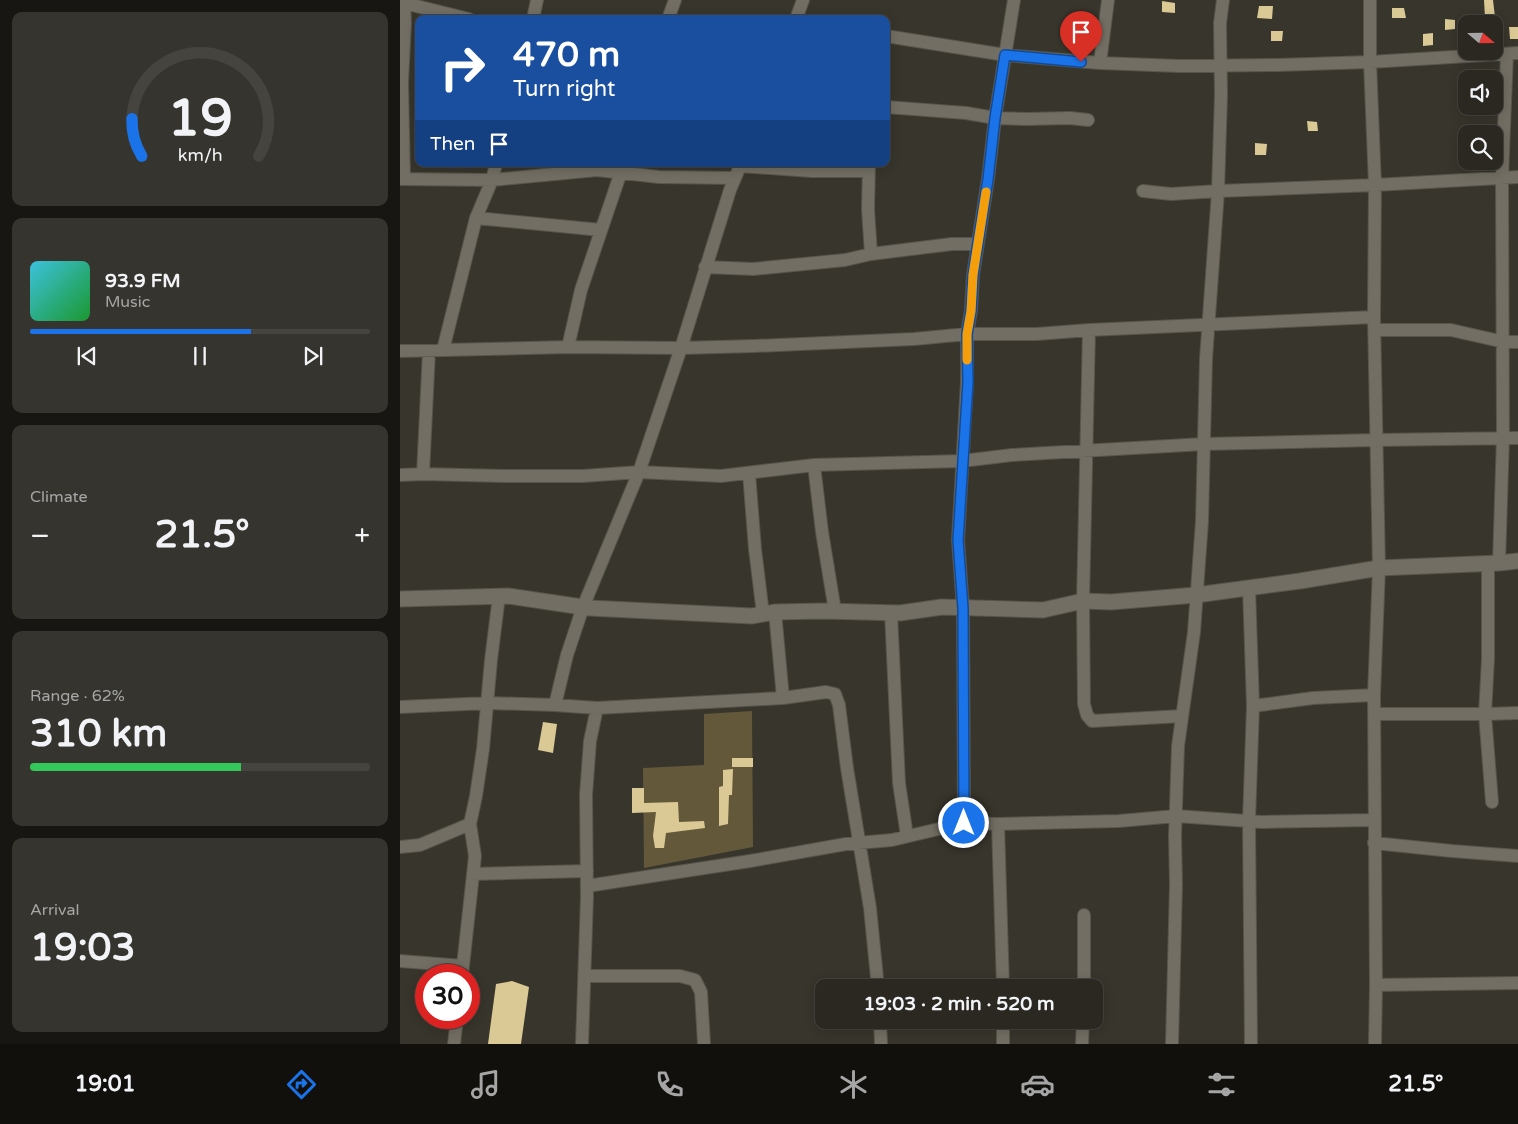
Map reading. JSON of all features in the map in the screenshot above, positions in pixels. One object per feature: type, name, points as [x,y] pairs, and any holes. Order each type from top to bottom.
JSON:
[{"type":"main road","points":[[400,599],[508,596],[583,607],[752,616],[769,613],[835,611],[900,613],[942,606],[1043,610],[1083,601],[1111,602],[1196,595],[1379,568],[1518,561]]},
{"type":"street","points":[[534,15],[537,0]]},
{"type":"street","points":[[669,15],[675,0]]},
{"type":"street","points":[[797,15],[803,0]]},
{"type":"street","points":[[964,823],[963,608],[958,540],[968,382],[967,334],[971,311],[973,275],[988,179],[995,118],[1014,0]]},
{"type":"street","points":[[1100,63],[1108,0]]},
{"type":"street","points":[[1172,1044],[1178,746],[1194,632],[1202,521],[1206,359],[1218,191],[1221,66],[1220,23],[1223,0]]},
{"type":"street","points":[[1370,0],[1370,62],[1375,185],[1374,317],[1379,568],[1374,695],[1376,985],[1374,1044]]},
{"type":"street","points":[[454,15],[403,2],[405,24],[402,82],[402,178],[492,180],[622,168],[659,177],[738,169],[812,171],[868,168],[871,254]]},
{"type":"street","points":[[890,37],[1005,55],[1100,63],[1221,66],[1370,62],[1513,54],[1502,177],[1503,438],[1486,714],[1492,802]]},
{"type":"street","points":[[890,107],[966,113],[995,118],[1070,118],[1088,120]]},
{"type":"street","points":[[443,350],[476,218],[492,180],[495,167]]},
{"type":"street","points":[[568,347],[581,290],[622,168]]},
{"type":"street","points":[[555,705],[567,656],[583,607],[639,472],[738,169]]},
{"type":"street","points":[[1143,191],[1171,194],[1375,185],[1518,176]]},
{"type":"street","points":[[476,218],[601,230]]},
{"type":"street","points":[[705,267],[753,269],[845,260],[871,254],[952,244],[978,244]]},
{"type":"street","points":[[400,351],[568,347],[681,348],[905,340],[967,334],[1037,334],[1374,317]]},
{"type":"street","points":[[1088,330],[1083,601],[1084,704],[1087,715],[1092,721],[1182,716]]},
{"type":"street","points":[[1375,330],[1451,330],[1504,342],[1518,342]]},
{"type":"street","points":[[423,474],[429,351]]},
{"type":"street","points":[[400,475],[583,476],[639,472],[721,476],[814,465],[962,461],[1012,455],[1204,444],[1518,438]]},
{"type":"street","points":[[814,465],[822,532],[835,611]]},
{"type":"street","points":[[749,473],[755,549],[769,613],[783,698]]},
{"type":"street","points":[[1249,588],[1253,706],[1249,821],[1251,1044]]},
{"type":"street","points":[[464,964],[476,856],[470,824],[484,749],[491,660],[499,596]]},
{"type":"street","points":[[891,613],[899,783],[907,836]]},
{"type":"street","points":[[400,707],[488,703],[597,708],[783,698],[826,692],[835,694],[839,705],[847,768],[870,908],[877,979]]},
{"type":"street","points":[[1253,706],[1312,698],[1374,695]]},
{"type":"street","points":[[582,1044],[587,886],[586,795],[590,741],[597,708]]},
{"type":"street","points":[[1374,714],[1486,714],[1518,712]]},
{"type":"street","points":[[587,886],[859,842],[892,840],[964,823],[1119,821],[1176,816],[1249,821],[1374,820]]},
{"type":"street","points":[[400,847],[420,845],[470,824]]},
{"type":"street","points":[[998,824],[1003,979]]},
{"type":"street","points":[[1374,843],[1518,856]]},
{"type":"street","points":[[474,874],[587,871]]},
{"type":"street","points":[[1084,916],[1084,979]]},
{"type":"street","points":[[400,961],[419,964]]},
{"type":"street","points":[[584,976],[680,976],[695,980],[701,992],[704,1044]]},
{"type":"street","points":[[1376,985],[1518,983]]},
{"type":"street","points":[[454,1044],[456,1029]]},
{"type":"street","points":[[880,1029],[881,1044]]},
{"type":"street","points":[[1003,1029],[1003,1044]]},
{"type":"street","points":[[1082,1044],[1083,1029]]},
{"type":"shaded area","points":[[752,711],[753,847],[644,868],[643,768],[704,765],[704,714]]},
{"type":"building","points":[[1484,0],[1493,0],[1495,15],[1485,15]]},
{"type":"building","points":[[1162,1],[1175,3],[1175,13],[1162,12]]},
{"type":"building","points":[[1259,6],[1273,6],[1272,19],[1257,18]]},
{"type":"building","points":[[1392,8],[1404,8],[1406,18],[1392,18]]},
{"type":"building","points":[[1445,19],[1455,20],[1455,29],[1445,30]]},
{"type":"building","points":[[1509,27],[1518,27],[1518,39],[1510,39]]},
{"type":"building","points":[[1271,31],[1283,31],[1282,41],[1271,41]]},
{"type":"building","points":[[1433,33],[1433,45],[1423,46],[1423,34]]},
{"type":"building","points":[[1307,121],[1317,122],[1318,131],[1308,131]]},
{"type":"building","points":[[1255,143],[1267,144],[1266,155],[1255,155]]},
{"type":"building","points":[[543,722],[557,724],[553,753],[538,750]]},
{"type":"building","points":[[732,758],[753,758],[753,767],[732,767]]},
{"type":"building","points":[[733,769],[732,795],[729,795],[728,824],[719,826],[719,787],[723,786],[723,770]]},
{"type":"building","points":[[632,788],[644,788],[644,803],[678,802],[679,822],[704,821],[705,828],[666,833],[664,848],[655,848],[653,836],[656,812],[632,813]]},
{"type":"building","points":[[512,981],[529,987],[521,1044],[488,1044],[496,984]]},
{"type":"slow traffic","points":[[967,360],[967,334],[971,311],[973,275],[986,192]]},
{"type":"route","points":[[964,823],[963,608],[958,540],[968,382],[967,334],[971,311],[973,275],[988,179],[995,118],[1005,55],[1081,62]]}]
